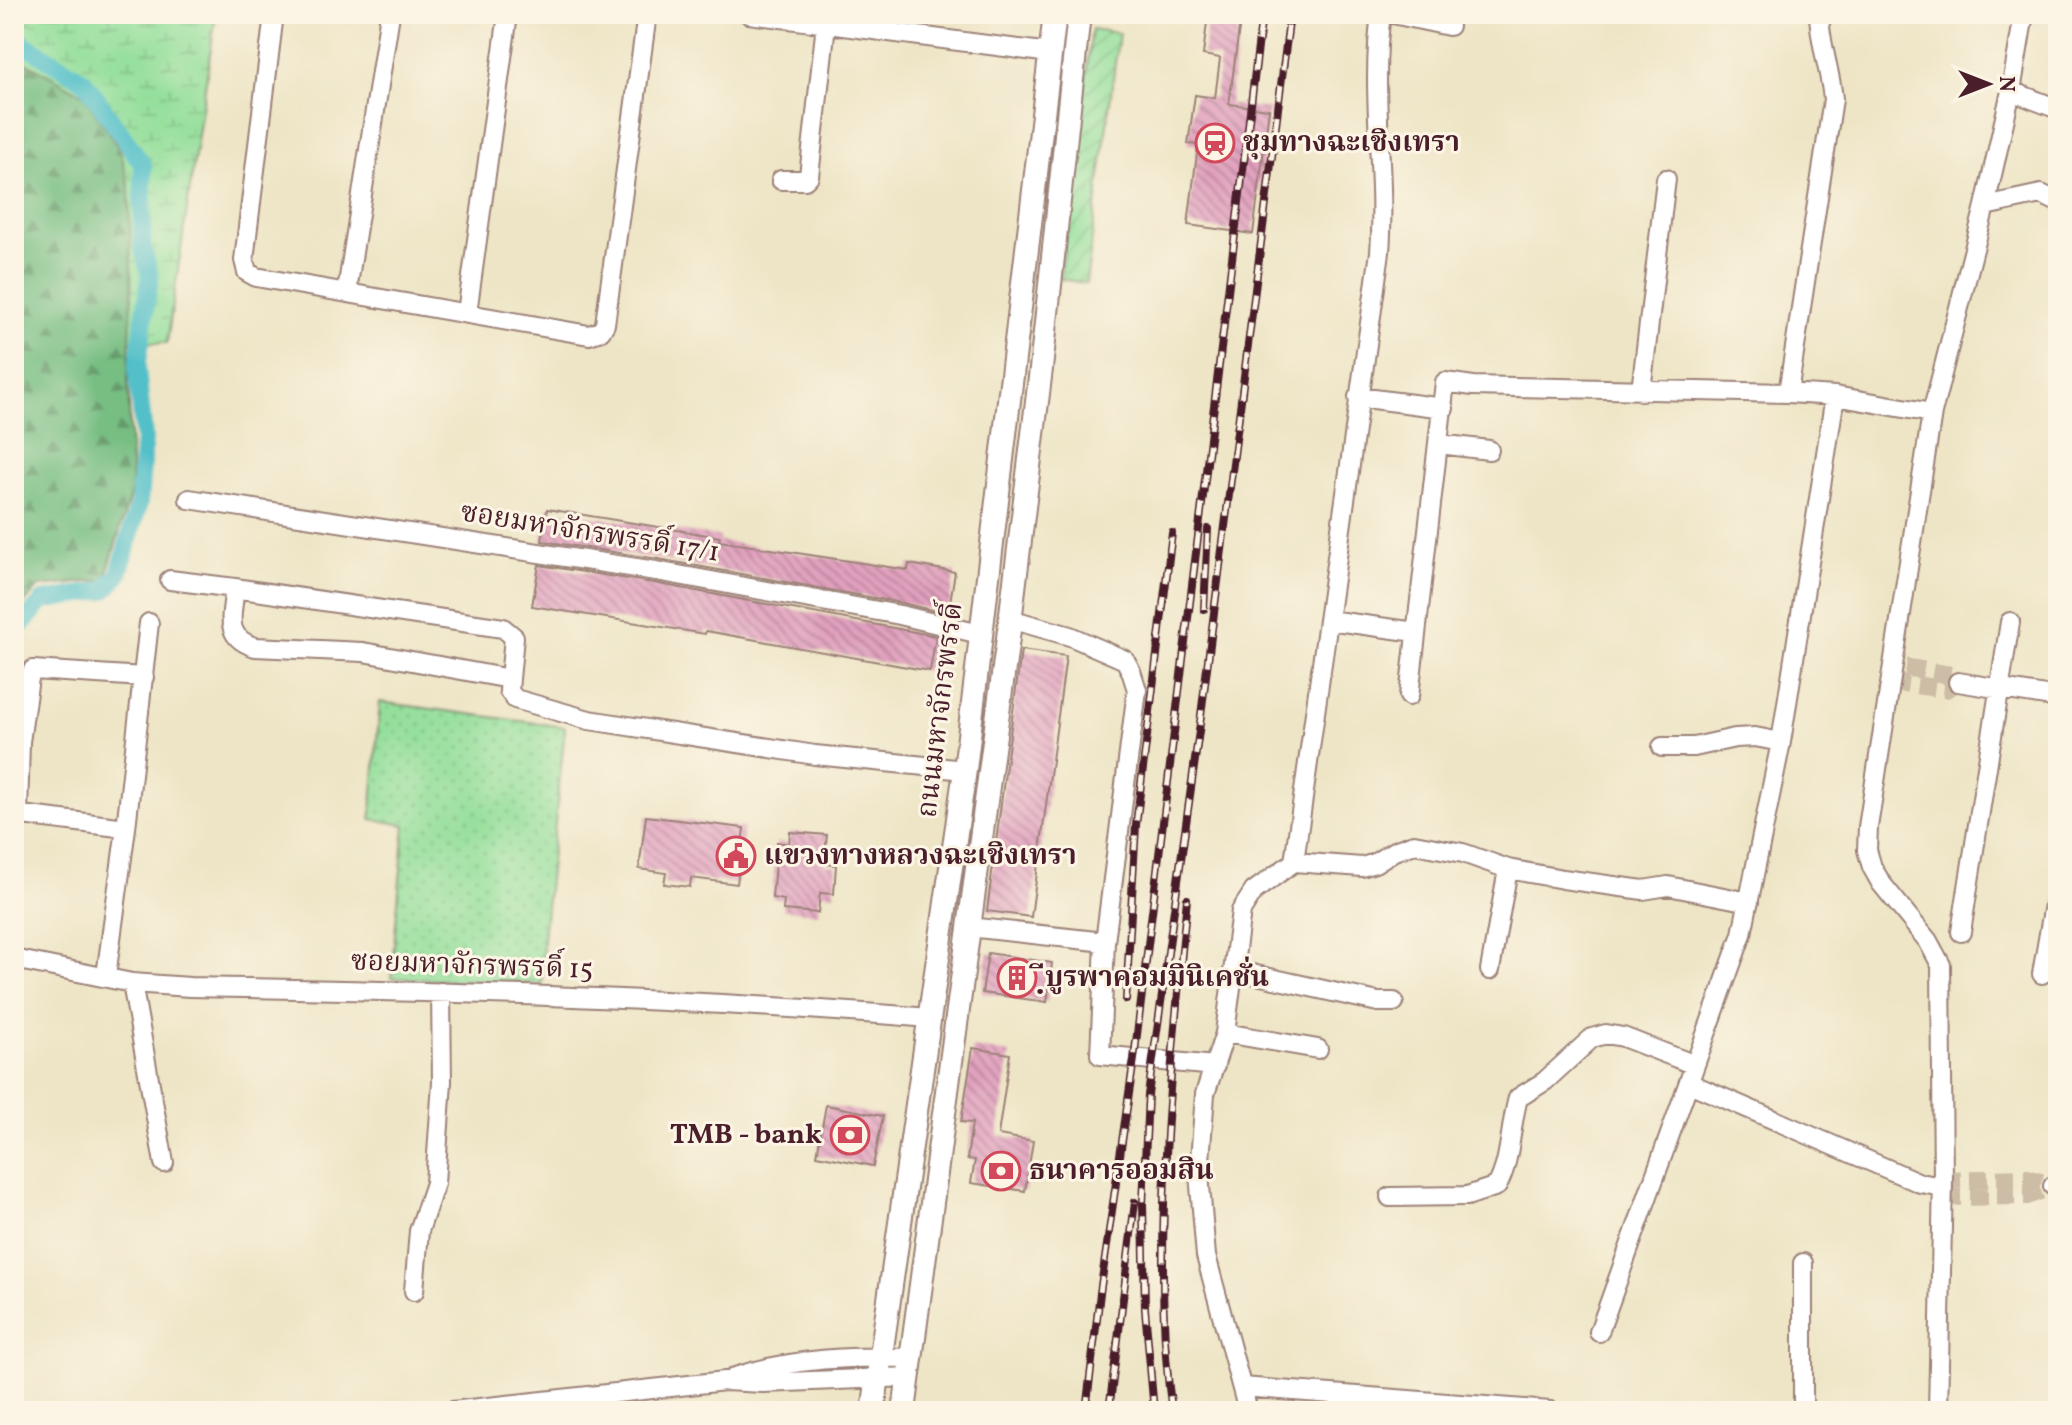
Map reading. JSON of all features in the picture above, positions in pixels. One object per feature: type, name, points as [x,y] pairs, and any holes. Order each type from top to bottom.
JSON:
[{"type":"main road","name":"ถนนมหาจักรพรรดิ์","points":[[873,1411],[965,770],[1055,14]]},
{"type":"main road","name":"ถนนมหาจักรพรรดิ์","points":[[904,1411],[1010,619],[1041,369],[1079,14]]},
{"type":"street","points":[[274,14],[245,266],[247,272],[256,277],[589,335],[601,331],[605,324],[647,14]]},
{"type":"street","points":[[347,291],[390,14]]},
{"type":"street","points":[[467,313],[508,14]]},
{"type":"street","points":[[749,14],[1050,53]]},
{"type":"street","points":[[1294,862],[1380,252],[1383,218],[1376,86],[1381,14]]},
{"type":"street","points":[[1393,14],[1449,26]]},
{"type":"street","points":[[1788,393],[1833,99],[1820,42],[1819,14]]},
{"type":"street","points":[[1938,1411],[1943,1187],[1941,965],[1928,941],[1881,883],[1867,850],[1892,665],[1932,413],[1985,206],[2011,91],[2024,14]]},
{"type":"street","points":[[781,180],[805,180],[809,176],[826,24]]},
{"type":"street","points":[[2011,91],[2058,109]]},
{"type":"street","points":[[1641,391],[1666,179]]},
{"type":"street","points":[[1985,206],[2041,194],[2058,202]]},
{"type":"street","points":[[1409,696],[1445,382],[1473,386],[1788,393],[1835,396],[1932,413]]},
{"type":"street","points":[[1599,1332],[1742,934],[1781,742],[1835,396]]},
{"type":"street","points":[[1358,397],[1444,408]]},
{"type":"street","points":[[1439,444],[1489,450]]},
{"type":"street","name":"ซอยมหาจักรพรรดิ์ 17/1","points":[[189,499],[656,571],[900,615],[980,634]]},
{"type":"street","points":[[170,580],[503,628],[514,637],[509,691],[515,699],[589,720],[815,755],[965,770]]},
{"type":"street","points":[[235,588],[232,622],[234,635],[239,642],[272,650],[363,652],[510,679]]},
{"type":"street","points":[[1010,619],[1070,636],[1125,660],[1135,680],[1135,706],[1105,942],[1100,1055],[1215,1066]]},
{"type":"street","points":[[1328,620],[1416,632]]},
{"type":"street","points":[[1961,932],[2010,622]]},
{"type":"street","points":[[106,976],[149,623]]},
{"type":"street","points":[[126,828],[16,814],[17,746],[33,670],[144,677]]},
{"type":"street","points":[[1958,682],[2058,698]]},
{"type":"street","points":[[1662,747],[1694,747],[1755,737],[1781,742]]},
{"type":"street","points":[[1248,1411],[1206,1256],[1200,1188],[1205,1094],[1225,1033],[1241,911],[1254,891],[1294,862],[1362,867],[1414,844],[1463,853],[1508,869],[1643,890],[1668,886],[1749,902]]},
{"type":"street","points":[[1490,970],[1508,869]]},
{"type":"street","points":[[2042,974],[2058,881]]},
{"type":"street","points":[[969,927],[1105,942]]},
{"type":"street","name":"ซอยมหาจักรพรรดิ์ 15","points":[[14,959],[132,983],[190,987],[441,992],[789,1006],[930,1018]]},
{"type":"street","points":[[1234,970],[1378,1002],[1394,1002]]},
{"type":"street","points":[[132,983],[164,1163]]},
{"type":"street","points":[[414,1291],[419,1231],[435,1183],[442,1082],[441,992]]},
{"type":"street","points":[[1225,1033],[1318,1049]]},
{"type":"street","points":[[1390,1197],[1467,1196],[1497,1186],[1504,1174],[1511,1122],[1518,1098],[1545,1081],[1592,1038],[1606,1034],[1623,1037],[1695,1065]]},
{"type":"street","points":[[1689,1083],[1920,1183],[1943,1187]]},
{"type":"street","points":[[1803,1263],[1803,1411]]},
{"type":"street","points":[[452,1411],[568,1404],[725,1381],[760,1369],[816,1359],[879,1368],[912,1368]]},
{"type":"street","points":[[1242,1387],[1550,1411]]},
{"type":"green space","points":[[14,14],[216,14],[167,343],[130,342],[129,187],[121,152],[84,95],[14,55]]},
{"type":"green space","points":[[1092,29],[1119,33],[1086,283],[1060,279]]},
{"type":"green space","points":[[14,56],[84,95],[121,152],[129,187],[132,300],[128,376],[132,489],[105,580],[39,587],[14,614]]},
{"type":"green space","points":[[380,702],[565,727],[543,937],[542,984],[391,978],[405,825],[371,819]]},
{"type":"building","points":[[1208,14],[1241,14],[1229,104],[1269,109],[1253,234],[1188,225],[1198,145],[1188,144],[1195,95],[1215,98],[1220,58],[1203,55]]},
{"type":"building","points":[[547,509],[720,537],[719,541],[908,570],[909,564],[955,572],[948,614],[658,559],[542,541]]},
{"type":"building","points":[[539,565],[654,583],[936,636],[930,671],[706,631],[705,634],[532,606]]},
{"type":"building","points":[[1021,650],[1066,656],[1031,917],[987,911]]},
{"type":"building","points":[[646,816],[744,828],[737,884],[691,878],[690,887],[664,884],[666,873],[639,869]]},
{"type":"building","points":[[790,832],[827,835],[824,864],[836,865],[834,894],[820,893],[818,913],[783,910],[784,900],[772,898],[777,842],[789,844]]},
{"type":"building","name":"ฺีบูรพาคอมมินิเคชั่น","points":[[988,953],[1052,963],[1047,1002],[982,993]]},
{"type":"building","points":[[973,1048],[1010,1054],[998,1135],[1033,1141],[1025,1191],[971,1183],[975,1160],[967,1159],[972,1123],[961,1122]]},
{"type":"building","name":"TMB - bank","points":[[826,1105],[883,1116],[873,1166],[817,1155]]},
{"type":"waterway","points":[[14,38],[84,81],[143,165],[142,244],[150,277],[137,369],[144,438],[139,503],[119,574],[105,590],[43,601],[14,633]]},
{"type":"tunnel","points":[[1890,682],[1946,689],[1958,682],[1951,675],[1892,665]]},
{"type":"tunnel","points":[[1943,1180],[2028,1178],[2053,1186]]},
{"type":"tunnel","points":[[1943,1197],[2027,1196],[2053,1186]]},
{"type":"railway","points":[[1086,1411],[1134,1059],[1262,14]]},
{"type":"railway","points":[[1154,1411],[1145,1309],[1143,1204],[1148,1095],[1199,731],[1290,14]]},
{"type":"railway","points":[[1204,609],[1208,529]]},
{"type":"railway","points":[[1126,1000],[1136,825],[1172,533]]},
{"type":"railway","points":[[1172,1411],[1164,1308],[1164,1204],[1170,1090],[1187,899]]},
{"type":"railway","points":[[1109,1411],[1135,1202]]},
{"type":"place","name":"ชุมทางฉะเชิงเทรา","points":[[1215,143]]},
{"type":"place","name":"แขวงทางหลวงฉะเชิงเทรา","points":[[736,856]]},
{"type":"place","name":"ฺีบูรพาคอมมินิเคชั่น","points":[[1017,978]]},
{"type":"place","name":"TMB - bank","points":[[850,1135]]},
{"type":"place","name":"ธนาคารออมสิน","points":[[1001,1171]]}]
